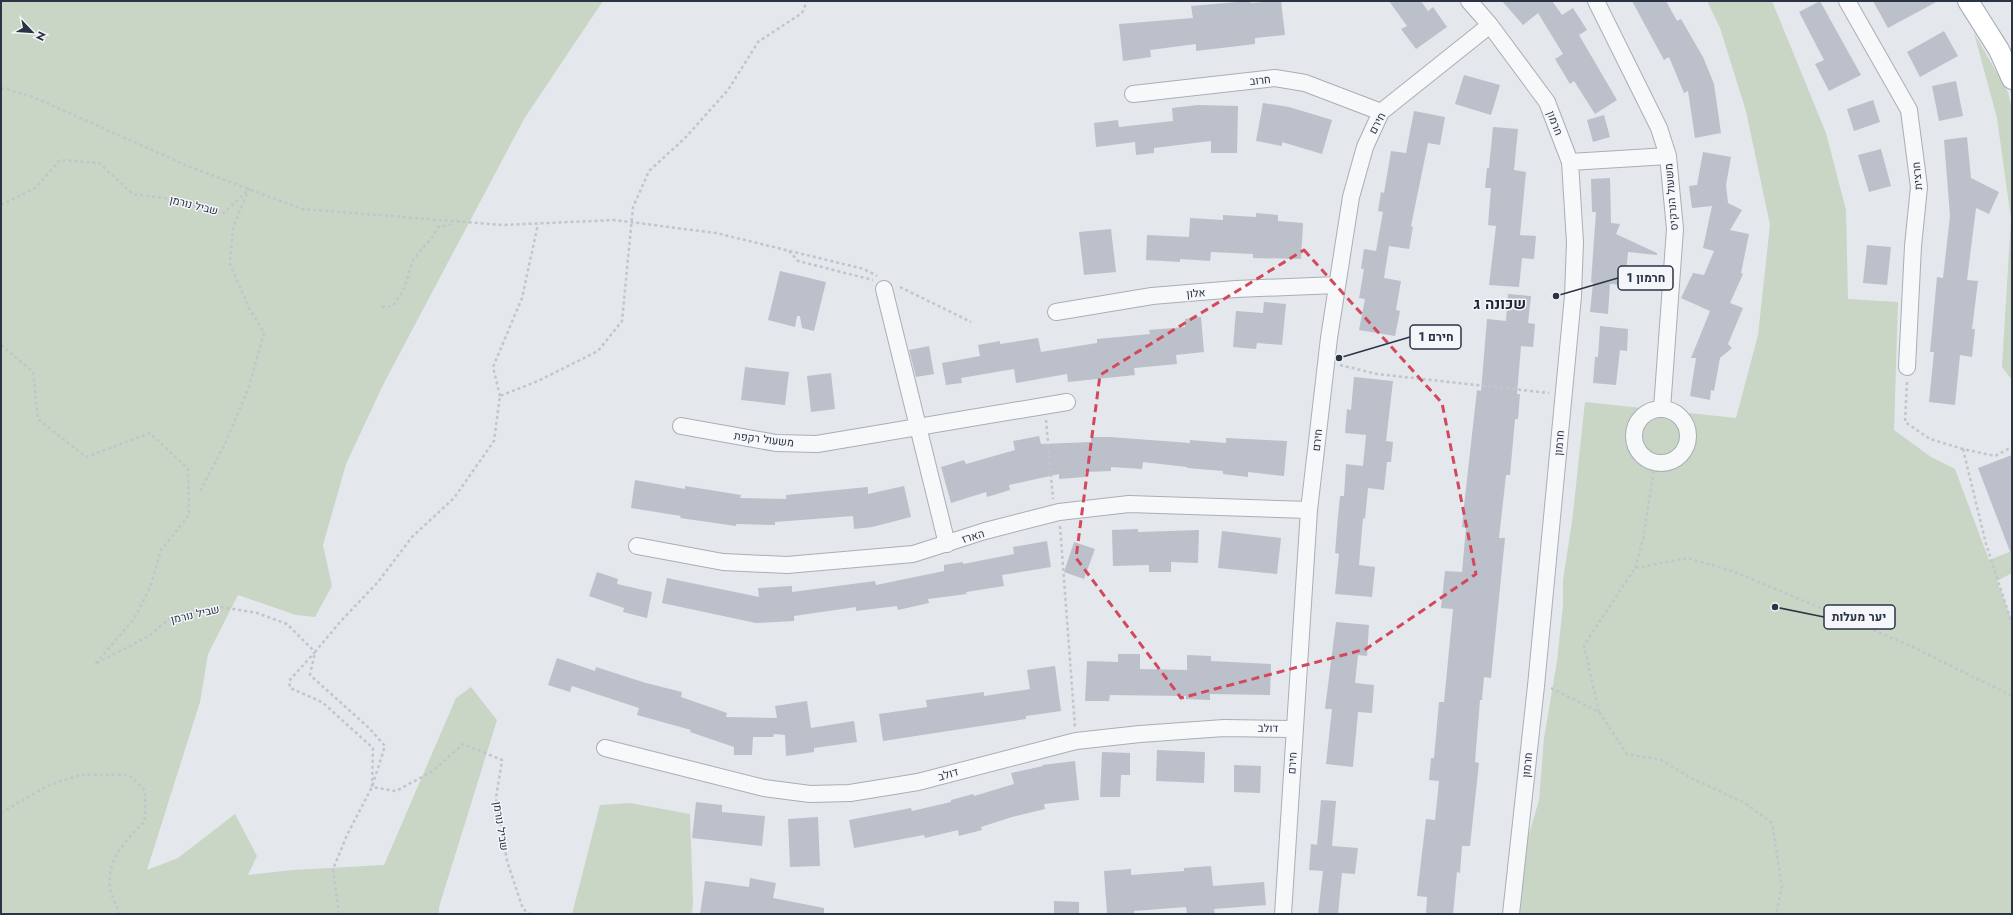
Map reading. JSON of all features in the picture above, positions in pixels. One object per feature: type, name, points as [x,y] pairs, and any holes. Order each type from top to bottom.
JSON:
[{"type":"main road","points":[[1968,1],[1999,50],[2012,79]]},
{"type":"street","name":"חרמון","points":[[1469,1],[1490,25],[1547,102],[1570,162],[1576,242],[1536,686],[1512,914]]},
{"type":"street","name":"משעול הנרקיס","points":[[1596,1],[1659,128],[1668,156],[1675,229],[1662,409]]},
{"type":"street","name":"חרצית","points":[[1847,1],[1909,110],[1919,188],[1913,246],[1907,367]]},
{"type":"street","name":"חירם","points":[[1282,914],[1309,510],[1326,361],[1351,198],[1365,147],[1381,112],[1490,25]]},
{"type":"street","name":"חרוב","points":[[1133,94],[1275,78],[1305,83],[1381,112]]},
{"type":"street","points":[[1570,162],[1668,156]]},
{"type":"street","points":[[885,283],[918,428],[947,544]]},
{"type":"street","name":"אלון","points":[[1056,312],[1152,296],[1236,289],[1337,285]]},
{"type":"street","name":"משעול רקפת","points":[[681,426],[776,443],[817,444],[1067,402]]},
{"type":"street","points":[[1662,409],[1678,415],[1684,422],[1688,439],[1685,448],[1680,455],[1672,460],[1655,462],[1640,453],[1636,446],[1635,428],[1645,414],[1653,410],[1662,409]]},
{"type":"street","name":"הארז","points":[[637,546],[723,562],[787,565],[913,554],[986,531],[1056,513],[1130,504],[1309,510]]},
{"type":"street","name":"דולב","points":[[605,748],[757,787],[810,794],[850,793],[918,782],[1076,741],[1140,734],[1224,728],[1294,729]]},
{"type":"path","points":[[500,396],[538,381],[598,351],[622,321],[633,207],[648,171],[685,138],[728,90],[758,42],[802,13],[807,1]]},
{"type":"path","points":[[1,88],[31,96],[190,167],[302,209],[503,225],[614,220],[716,233],[864,269],[885,283],[971,322]]},
{"type":"path","name":"שביל נורמן","points":[[1,205],[35,188],[60,160],[99,163],[133,194],[172,199],[224,213],[249,189]]},
{"type":"path","points":[[200,491],[225,444],[249,387],[264,333],[249,308],[230,264],[233,227],[249,189]]},
{"type":"path","points":[[382,307],[393,306],[399,298],[413,260],[433,236],[438,227],[449,225],[454,222]]},
{"type":"path","points":[[372,787],[374,748],[322,702],[290,688],[289,681],[340,622],[378,582],[412,537],[454,498],[494,441],[500,396],[493,367],[522,298],[538,224]]},
{"type":"path","points":[[788,251],[798,261],[873,280],[876,287],[885,283]]},
{"type":"path","name":"שביל נורמן","points":[[1,345],[33,372],[38,419],[86,457],[150,433],[188,469],[190,515],[161,550],[150,588],[134,619],[95,664],[149,636],[170,618],[222,607],[257,613],[287,624],[315,652]]},
{"type":"path","points":[[1326,361],[1377,374],[1503,389],[1563,394]]},
{"type":"path","points":[[1907,367],[1905,422],[1930,439],[1963,449],[1994,456],[2012,447]]},
{"type":"path","points":[[1044,406],[1056,513],[1076,741]]},
{"type":"path","points":[[1963,449],[1988,551],[2012,624]]},
{"type":"path","points":[[1655,462],[1643,539],[1635,568],[1584,645],[1599,712],[1627,754],[1661,760],[1691,778],[1745,803],[1772,823],[1782,887],[1776,914]]},
{"type":"path","points":[[1635,568],[1688,558],[1735,572],[1911,646],[2012,696]]},
{"type":"path","points":[[315,652],[310,675],[369,728],[385,746],[372,787],[347,835],[333,869],[339,914]]},
{"type":"path","points":[[1536,686],[1544,684],[1599,712]]},
{"type":"path","name":"שביל נורמן","points":[[372,787],[396,791],[433,771],[463,744],[502,760],[496,798],[507,861],[523,909],[530,914]]},
{"type":"path","points":[[1,812],[47,786],[80,774],[129,775],[145,790],[145,821],[129,837],[112,862],[110,888],[120,914]]},
{"type":"highlighted area","points":[[1304,250],[1442,403],[1476,574],[1366,649],[1181,698],[1076,558],[1100,375]]},
{"type":"green space","points":[[1,1],[603,1],[524,119],[384,383],[346,464],[323,545],[332,586],[315,617],[296,615],[238,595],[208,654],[200,702],[147,870],[178,858],[235,814],[257,856],[248,875],[293,870],[384,865],[456,698],[471,687],[497,720],[439,907],[439,914],[1,914]]},
{"type":"green space","points":[[1707,1],[1772,1],[1826,133],[1846,210],[1848,299],[1898,302],[1894,430],[1931,457],[1955,469],[1989,560],[2012,551],[2012,573],[1997,581],[2012,621],[2012,914],[1520,914],[1524,851],[1539,800],[1544,738],[1557,661],[1563,605],[1563,580],[1572,522],[1585,402],[1736,418],[1758,335],[1770,225],[1746,111],[1720,28]]},
{"type":"green space","points":[[1974,33],[2008,92],[2012,109],[2012,380],[2002,367],[2011,219],[1997,118]]},
{"type":"green space","points":[[630,803],[690,814],[693,901],[692,914],[572,914],[600,805]]},
{"type":"building","points":[[1249,1],[1251,3],[1281,1],[1285,35],[1255,38],[1255,44],[1196,51],[1196,44],[1150,50],[1151,57],[1123,61],[1119,24],[1193,18],[1191,6]]},
{"type":"building","points":[[1389,1],[1421,1],[1428,11],[1433,7],[1447,27],[1416,49],[1401,29],[1407,26]]},
{"type":"building","points":[[1502,1],[1552,1],[1562,15],[1573,8],[1587,30],[1579,35],[1617,100],[1595,114],[1574,81],[1570,84],[1555,59],[1563,54],[1538,13],[1523,25]]},
{"type":"building","points":[[1632,1],[1666,1],[1677,21],[1681,19],[1703,57],[1714,84],[1721,133],[1695,138],[1688,91],[1684,93],[1669,57],[1664,60]]},
{"type":"building","points":[[1820,1],[1861,75],[1829,91],[1815,64],[1824,60],[1799,12]]},
{"type":"building","points":[[1873,1],[1938,1],[1888,28]]},
{"type":"building","points":[[1944,31],[1958,56],[1920,77],[1907,52]]},
{"type":"building","points":[[1464,75],[1500,85],[1491,115],[1455,104]]},
{"type":"building","points":[[1956,81],[1963,116],[1939,121],[1932,86]]},
{"type":"building","points":[[1873,100],[1880,122],[1854,131],[1847,109]]},
{"type":"building","points":[[1263,103],[1289,107],[1332,120],[1322,154],[1282,142],[1282,146],[1256,141]]},
{"type":"building","points":[[1198,105],[1238,106],[1237,153],[1211,153],[1211,141],[1154,148],[1154,153],[1136,155],[1135,142],[1096,147],[1094,123],[1118,120],[1119,127],[1173,121],[1172,108]]},
{"type":"building","points":[[1414,111],[1445,117],[1440,145],[1428,143],[1411,226],[1413,227],[1409,249],[1389,246],[1384,278],[1401,281],[1396,310],[1400,311],[1395,336],[1359,330],[1365,299],[1359,298],[1364,269],[1361,269],[1364,249],[1376,251],[1383,212],[1378,211],[1381,192],[1384,193],[1391,151],[1406,153]]},
{"type":"building","points":[[1604,115],[1610,137],[1593,142],[1587,120]]},
{"type":"building","points":[[1493,127],[1518,129],[1514,170],[1526,172],[1520,235],[1536,236],[1534,259],[1522,258],[1519,287],[1489,285],[1496,226],[1488,225],[1491,188],[1485,188],[1487,168],[1489,168]]},
{"type":"building","points":[[1967,137],[1971,178],[1999,192],[1989,214],[1976,208],[1967,280],[1978,281],[1972,329],[1975,329],[1972,357],[1960,355],[1955,405],[1929,402],[1934,352],[1930,352],[1937,277],[1943,278],[1950,216],[1944,140]]},
{"type":"building","points":[[1881,149],[1891,186],[1869,192],[1858,155]]},
{"type":"building","points":[[1703,152],[1731,157],[1726,185],[1728,203],[1742,210],[1730,230],[1749,234],[1741,273],[1743,274],[1730,303],[1743,308],[1728,344],[1732,348],[1720,358],[1714,391],[1711,390],[1710,400],[1690,396],[1696,358],[1691,358],[1710,311],[1681,298],[1693,273],[1704,275],[1714,251],[1703,248],[1712,206],[1692,208],[1689,186],[1697,185]]},
{"type":"building","points":[[1610,178],[1611,223],[1620,224],[1616,234],[1657,253],[1657,255],[1628,252],[1625,285],[1610,284],[1608,314],[1590,312],[1593,283],[1591,282],[1596,212],[1592,212],[1591,179]]},
{"type":"building","points":[[1256,213],[1278,215],[1278,221],[1303,223],[1301,259],[1253,258],[1253,254],[1211,252],[1210,261],[1180,259],[1180,262],[1146,260],[1147,235],[1189,237],[1190,218],[1223,220],[1223,215],[1256,217]]},
{"type":"building","points":[[1111,229],[1116,272],[1084,275],[1079,232]]},
{"type":"building","points":[[1867,245],[1891,247],[1887,285],[1863,283]]},
{"type":"building","points":[[780,271],[826,282],[814,331],[802,328],[800,316],[797,316],[795,327],[768,320]]},
{"type":"building","points":[[1508,294],[1531,296],[1528,323],[1535,324],[1533,347],[1521,346],[1517,394],[1520,394],[1518,419],[1515,419],[1510,475],[1506,475],[1499,538],[1505,538],[1491,678],[1484,677],[1482,700],[1480,700],[1475,762],[1479,763],[1470,846],[1462,846],[1460,873],[1457,872],[1453,914],[1426,914],[1427,897],[1417,896],[1426,819],[1435,820],[1439,781],[1429,780],[1431,758],[1434,758],[1439,702],[1444,702],[1453,609],[1441,608],[1445,571],[1462,572],[1466,528],[1462,527],[1464,506],[1477,390],[1481,391],[1487,319],[1506,321]]},
{"type":"building","points":[[1264,302],[1286,304],[1282,345],[1257,343],[1256,349],[1233,347],[1236,311],[1263,313]]},
{"type":"building","points":[[1201,317],[1204,352],[1176,355],[1177,364],[1134,368],[1135,375],[1068,382],[1067,374],[1016,383],[1014,369],[961,378],[962,383],[946,385],[942,363],[980,356],[978,345],[1000,341],[1000,344],[1038,338],[1041,352],[1097,343],[1097,339],[1150,334],[1149,330],[1185,327],[1185,319]]},
{"type":"building","points":[[1600,326],[1628,329],[1627,351],[1620,350],[1616,385],[1593,383],[1595,357],[1598,357]]},
{"type":"building","points":[[929,346],[934,374],[916,377],[909,350]]},
{"type":"building","points":[[745,367],[789,372],[785,405],[741,400]]},
{"type":"building","points":[[831,373],[835,409],[811,412],[807,376]]},
{"type":"building","points":[[1354,377],[1393,381],[1386,441],[1393,442],[1391,462],[1387,462],[1384,490],[1368,488],[1365,519],[1363,518],[1359,565],[1375,567],[1372,597],[1335,594],[1339,554],[1335,553],[1338,516],[1340,496],[1344,496],[1346,464],[1363,466],[1366,435],[1345,433],[1347,409],[1351,410]]},
{"type":"building","points":[[1039,436],[1041,444],[1091,442],[1091,437],[1190,443],[1190,440],[1226,443],[1226,438],[1287,441],[1284,476],[1248,472],[1248,477],[1223,474],[1223,471],[1143,462],[1142,469],[1111,467],[1111,471],[1085,472],[1085,477],[1059,479],[1059,474],[1009,485],[1010,490],[987,497],[986,492],[951,503],[941,467],[964,460],[966,464],[1015,450],[1013,441]]},
{"type":"building","points":[[2012,455],[2012,554],[2011,554],[1978,468]]},
{"type":"building","points":[[635,480],[685,489],[685,486],[741,495],[740,498],[786,499],[786,495],[868,487],[868,494],[904,486],[911,517],[872,527],[854,529],[853,516],[775,522],[775,525],[736,524],[736,526],[680,518],[681,516],[631,508]]},
{"type":"building","points":[[1138,529],[1138,532],[1199,530],[1198,563],[1171,562],[1171,572],[1149,572],[1149,565],[1113,566],[1112,530]]},
{"type":"building","points":[[1222,531],[1281,538],[1277,574],[1218,568]]},
{"type":"building","points":[[1047,541],[1051,567],[1002,575],[1004,586],[966,592],[967,594],[928,599],[929,603],[898,610],[897,606],[856,611],[856,607],[794,616],[794,621],[756,623],[662,603],[667,578],[759,597],[758,588],[792,586],[792,592],[875,581],[876,585],[944,571],[944,565],[963,562],[963,564],[1014,554],[1013,547]]},
{"type":"building","points":[[1074,542],[1095,549],[1084,579],[1064,572]]},
{"type":"building","points":[[597,572],[618,579],[617,584],[652,592],[647,618],[623,612],[624,608],[589,596]]},
{"type":"building","points":[[1336,622],[1369,625],[1367,656],[1358,655],[1355,683],[1374,685],[1372,713],[1358,712],[1353,767],[1326,764],[1332,709],[1325,709]]},
{"type":"building","points":[[1118,654],[1140,654],[1140,669],[1187,670],[1187,655],[1211,656],[1211,661],[1271,664],[1270,695],[1210,694],[1210,700],[1186,699],[1186,696],[1110,695],[1109,701],[1085,701],[1087,661],[1118,662]]},
{"type":"building","points":[[557,658],[595,671],[596,667],[646,683],[682,692],[681,697],[727,713],[726,717],[777,718],[775,706],[807,701],[811,728],[854,721],[857,742],[814,748],[814,752],[786,756],[785,735],[774,734],[773,737],[753,737],[752,755],[734,755],[734,747],[690,732],[691,730],[637,715],[639,708],[572,686],[570,692],[548,685]]},
{"type":"building","points":[[1055,666],[1061,711],[1026,716],[1026,719],[883,741],[879,714],[927,707],[926,700],[984,692],[984,696],[1030,689],[1027,670]]},
{"type":"building","points":[[1157,750],[1205,752],[1204,783],[1156,781]]},
{"type":"building","points":[[1102,752],[1130,753],[1130,775],[1121,775],[1120,797],[1100,797]]},
{"type":"building","points":[[1075,761],[1079,800],[1044,804],[1045,809],[1012,817],[981,827],[982,830],[959,836],[958,830],[925,838],[924,835],[854,848],[849,820],[911,808],[912,811],[951,802],[951,800],[973,794],[974,796],[1014,784],[1011,773],[1043,766],[1042,765]]},
{"type":"building","points":[[1234,765],[1261,766],[1260,793],[1234,792]]},
{"type":"building","points":[[1321,800],[1336,801],[1332,846],[1358,848],[1355,874],[1342,873],[1338,914],[1318,914],[1323,871],[1309,870],[1311,844],[1317,845]]},
{"type":"building","points":[[696,802],[722,805],[722,812],[765,816],[762,846],[692,838]]},
{"type":"building","points":[[818,817],[820,866],[790,867],[788,819]]},
{"type":"building","points":[[1211,866],[1213,886],[1264,882],[1266,905],[1214,909],[1215,914],[1187,914],[1186,907],[1134,911],[1134,914],[1107,914],[1104,871],[1131,869],[1131,875],[1184,871],[1184,868]]},
{"type":"building","points":[[750,878],[776,883],[773,898],[824,908],[824,914],[700,914],[705,881],[749,887]]},
{"type":"building","points":[[1054,901],[1079,902],[1079,914],[1054,914]]},
{"type":"place","name":"חרמון 1","points":[[1556,296]]},
{"type":"place","name":"חירם 1","points":[[1339,358]]},
{"type":"place","name":"יער מעלות","points":[[1775,607]]},
{"type":"district","name":"שכונה ג","points":[[1500,304]]}]
